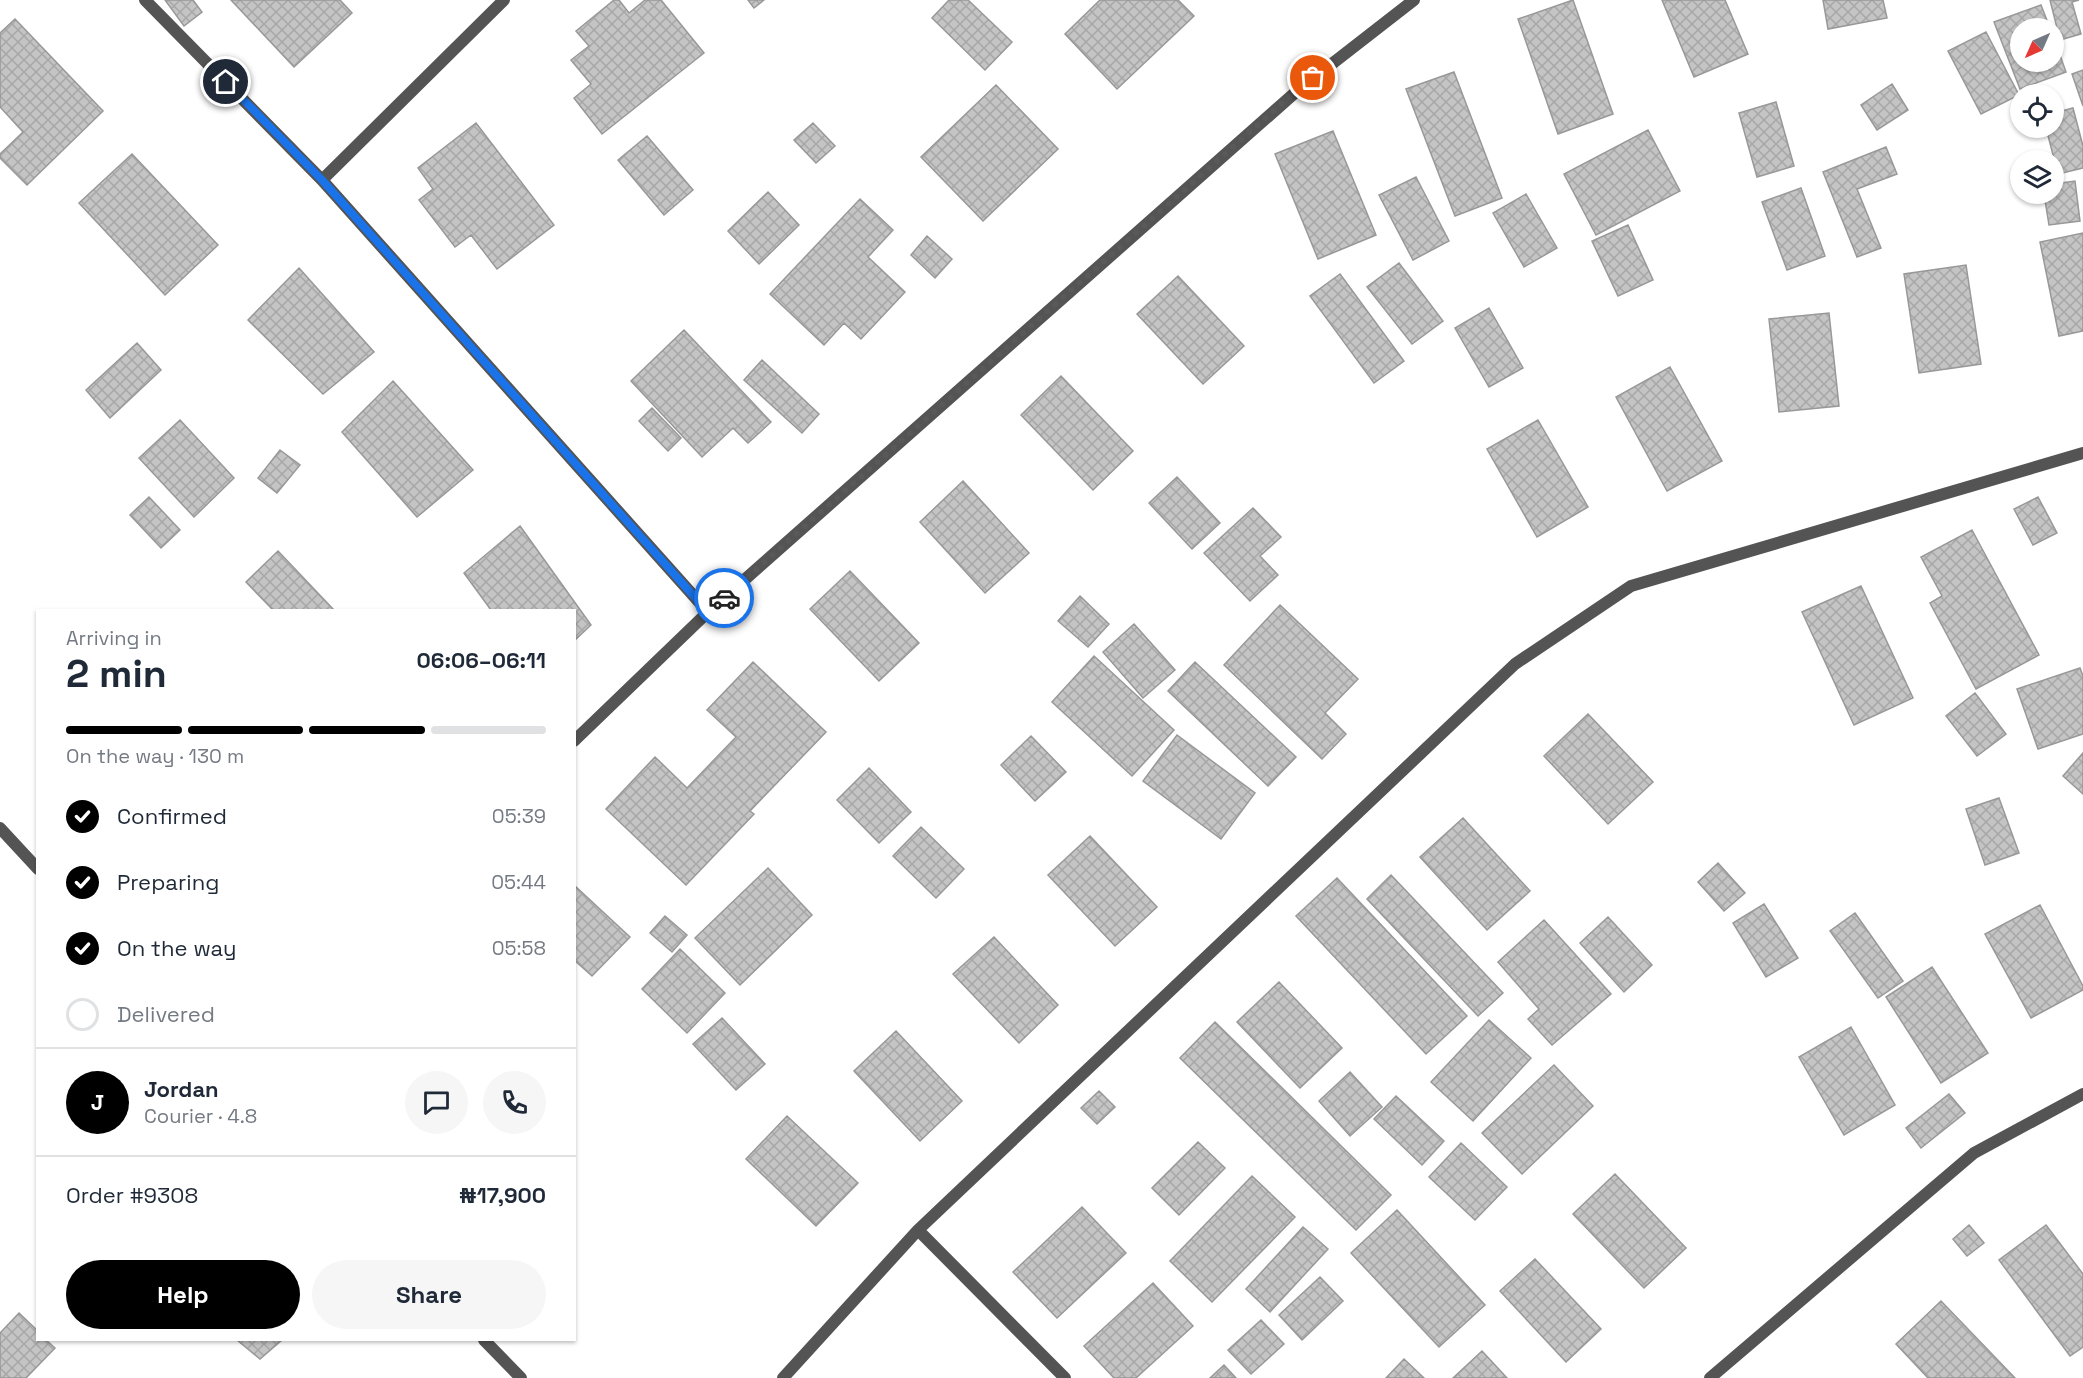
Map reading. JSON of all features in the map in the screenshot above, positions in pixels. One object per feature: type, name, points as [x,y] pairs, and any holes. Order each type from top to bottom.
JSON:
[{"type":"street","points":[[146,0],[322,180],[708,612]]},
{"type":"street","points":[[322,180],[504,0]]},
{"type":"street","points":[[576,739],[708,612],[1296,91],[1414,0]]},
{"type":"street","points":[[783,1378],[918,1230],[1515,664],[1631,586],[2083,453]]},
{"type":"street","points":[[0,828],[36,867]]},
{"type":"street","points":[[1710,1378],[1974,1153],[2083,1094]]},
{"type":"street","points":[[918,1230],[1065,1378]]},
{"type":"street","points":[[485,1341],[521,1378]]},
{"type":"building","points":[[165,0],[193,0],[202,12],[184,26]]},
{"type":"building","points":[[231,0],[340,0],[352,13],[294,67]]},
{"type":"building","points":[[614,0],[619,0],[629,13],[645,0],[661,0],[704,53],[602,134],[574,98],[591,84],[571,60],[589,46],[576,31]]},
{"type":"building","points":[[748,0],[764,0],[754,8]]},
{"type":"building","points":[[949,0],[968,0],[1012,42],[985,70],[932,18]]},
{"type":"building","points":[[1100,0],[1178,0],[1194,16],[1117,89],[1065,34]]},
{"type":"building","points":[[1573,0],[1613,114],[1558,134],[1518,19]]},
{"type":"building","points":[[1662,0],[1725,0],[1748,54],[1694,77]]},
{"type":"building","points":[[1823,0],[1883,0],[1887,18],[1828,29]]},
{"type":"building","points":[[2050,0],[2079,0],[2072,2],[2081,34],[2064,39],[2064,18],[2054,18]]},
{"type":"building","points":[[2041,5],[2046,18],[2010,18],[2010,63],[1994,22]]},
{"type":"building","points":[[15,19],[103,111],[27,185],[0,158],[0,154],[23,132],[0,107],[0,33]]},
{"type":"building","points":[[1986,32],[2013,84],[2010,84],[2010,100],[1981,114],[1948,51]]},
{"type":"building","points":[[2064,66],[2066,72],[2034,84],[2018,84],[2013,72],[2064,72]]},
{"type":"building","points":[[2083,70],[2083,106],[2072,74]]},
{"type":"building","points":[[1454,72],[1502,198],[1455,216],[1406,89]]},
{"type":"building","points":[[1892,84],[1908,110],[1877,130],[1861,105]]},
{"type":"building","points":[[996,85],[1058,149],[983,221],[921,157]]},
{"type":"building","points":[[1776,102],[1794,166],[1757,177],[1739,113]]},
{"type":"building","points":[[2073,108],[2083,146],[2083,168],[2064,173],[2064,150],[2052,150],[2049,138],[2064,138],[2064,110]]},
{"type":"building","points":[[476,123],[554,225],[497,269],[471,235],[455,247],[419,200],[433,189],[418,168]]},
{"type":"building","points":[[813,123],[835,146],[816,163],[794,140]]},
{"type":"building","points":[[1648,130],[1680,191],[1596,235],[1564,174]]},
{"type":"building","points":[[1333,131],[1376,235],[1318,259],[1275,154]]},
{"type":"building","points":[[647,136],[693,190],[664,215],[618,160]]},
{"type":"building","points":[[1886,147],[1897,174],[1857,189],[1881,248],[1857,257],[1823,172]]},
{"type":"building","points":[[132,154],[218,245],[165,295],[79,203]]},
{"type":"building","points":[[1416,177],[1449,241],[1413,260],[1379,195]]},
{"type":"building","points":[[2075,181],[2080,221],[2049,225],[2046,204],[2064,204],[2064,183]]},
{"type":"building","points":[[1801,188],[1825,256],[1787,270],[1762,202]]},
{"type":"building","points":[[768,192],[799,225],[759,264],[728,231]]},
{"type":"building","points":[[1526,194],[1557,248],[1524,267],[1493,213]]},
{"type":"building","points":[[860,199],[893,230],[868,257],[905,292],[861,339],[844,323],[824,345],[770,294]]},
{"type":"building","points":[[1628,225],[1653,280],[1618,296],[1592,241]]},
{"type":"building","points":[[2083,233],[2083,331],[2059,336],[2040,242]]},
{"type":"building","points":[[927,236],[952,259],[935,278],[911,255]]},
{"type":"building","points":[[1399,263],[1443,321],[1412,344],[1367,287]]},
{"type":"building","points":[[1966,265],[1981,364],[1919,373],[1904,274]]},
{"type":"building","points":[[299,268],[374,352],[323,394],[248,320]]},
{"type":"building","points":[[1340,274],[1404,361],[1374,383],[1310,296]]},
{"type":"building","points":[[1178,276],[1244,346],[1203,384],[1137,314]]},
{"type":"building","points":[[1489,308],[1523,368],[1489,387],[1455,328]]},
{"type":"building","points":[[1829,313],[1839,406],[1779,412],[1769,319]]},
{"type":"building","points":[[684,330],[771,422],[748,443],[733,428],[702,457],[631,381]]},
{"type":"building","points":[[137,343],[161,370],[110,418],[86,390]]},
{"type":"building","points":[[762,360],[819,414],[802,433],[744,380]]},
{"type":"building","points":[[1670,367],[1722,461],[1667,491],[1616,397]]},
{"type":"building","points":[[1061,376],[1133,451],[1093,490],[1021,415]]},
{"type":"building","points":[[393,381],[473,470],[417,517],[342,432]]},
{"type":"building","points":[[652,408],[681,438],[668,451],[639,421]]},
{"type":"building","points":[[180,420],[234,478],[194,517],[139,458]]},
{"type":"building","points":[[1538,420],[1588,507],[1537,537],[1487,449]]},
{"type":"building","points":[[280,450],[300,465],[277,493],[258,478]]},
{"type":"building","points":[[1177,477],[1220,523],[1192,549],[1149,503]]},
{"type":"building","points":[[963,481],[1029,553],[985,593],[920,522]]},
{"type":"building","points":[[149,497],[180,530],[161,548],[130,515]]},
{"type":"building","points":[[2038,497],[2057,533],[2033,545],[2014,509]]},
{"type":"building","points":[[1253,508],[1281,537],[1260,556],[1278,575],[1250,601],[1204,553]]},
{"type":"building","points":[[520,526],[591,625],[576,639],[576,609],[490,609],[464,573]]},
{"type":"building","points":[[1972,530],[2039,655],[1976,689],[1930,603],[1942,596],[1921,557]]},
{"type":"building","points":[[278,551],[333,609],[272,609],[246,582]]},
{"type":"building","points":[[850,571],[919,643],[879,681],[810,609]]},
{"type":"building","points":[[1861,586],[1913,698],[1854,725],[1802,612]]},
{"type":"building","points":[[1080,596],[1109,624],[1088,647],[1058,621]]},
{"type":"building","points":[[1280,605],[1358,679],[1325,713],[1346,734],[1322,759],[1224,665]]},
{"type":"building","points":[[1134,624],[1175,670],[1143,698],[1103,652]]},
{"type":"building","points":[[1094,656],[1174,730],[1132,776],[1052,702]]},
{"type":"building","points":[[753,662],[826,732],[750,811],[754,814],[686,885],[606,809],[655,757],[687,788],[736,737],[707,710]]},
{"type":"building","points":[[1195,662],[1296,757],[1268,786],[1168,691]]},
{"type":"building","points":[[2080,668],[2083,676],[2083,734],[2038,749],[2017,689]]},
{"type":"building","points":[[1975,693],[2006,734],[1977,756],[1946,716]]},
{"type":"building","points":[[1588,714],[1653,782],[1608,824],[1544,756]]},
{"type":"building","points":[[1177,735],[1255,793],[1221,839],[1143,781]]},
{"type":"building","points":[[1031,736],[1066,772],[1035,801],[1001,765]]},
{"type":"building","points":[[2083,753],[2083,794],[2063,776]]},
{"type":"building","points":[[869,768],[911,812],[879,843],[837,800]]},
{"type":"building","points":[[1999,798],[2019,853],[1985,865],[1966,809]]},
{"type":"building","points":[[1463,818],[1530,891],[1487,930],[1420,857]]},
{"type":"building","points":[[921,827],[964,869],[936,898],[893,856]]},
{"type":"building","points":[[1090,836],[1157,907],[1115,946],[1048,875]]},
{"type":"building","points":[[1718,863],[1745,893],[1724,911],[1698,882]]},
{"type":"building","points":[[768,868],[812,915],[740,985],[695,938]]},
{"type":"building","points":[[1391,875],[1503,993],[1478,1016],[1367,899]]},
{"type":"building","points":[[1337,878],[1467,1016],[1426,1054],[1296,916]]},
{"type":"building","points":[[576,887],[630,937],[592,976],[576,962]]},
{"type":"building","points":[[1764,904],[1798,958],[1766,977],[1733,923]]},
{"type":"building","points":[[2040,905],[2083,986],[2083,990],[2031,1018],[1985,934]]},
{"type":"building","points":[[1855,913],[1903,981],[1878,998],[1830,931]]},
{"type":"building","points":[[665,916],[687,935],[672,952],[650,933]]},
{"type":"building","points":[[1608,917],[1652,965],[1624,992],[1580,943]]},
{"type":"building","points":[[1544,920],[1611,994],[1552,1045],[1528,1019],[1539,1009],[1498,962]]},
{"type":"building","points":[[994,937],[1058,1005],[1019,1043],[953,974]]},
{"type":"building","points":[[680,949],[725,993],[687,1033],[642,989]]},
{"type":"building","points":[[1932,967],[1988,1053],[1941,1083],[1886,997]]},
{"type":"building","points":[[1279,982],[1342,1048],[1300,1088],[1237,1022]]},
{"type":"building","points":[[722,1018],[765,1064],[736,1090],[693,1044]]},
{"type":"building","points":[[1489,1020],[1531,1058],[1473,1121],[1431,1082]]},
{"type":"building","points":[[1215,1022],[1391,1195],[1356,1230],[1180,1058]]},
{"type":"building","points":[[1851,1027],[1895,1105],[1844,1135],[1799,1057]]},
{"type":"building","points":[[896,1031],[962,1101],[920,1141],[854,1071]]},
{"type":"building","points":[[1554,1065],[1593,1106],[1522,1174],[1482,1133]]},
{"type":"building","points":[[1350,1072],[1382,1107],[1350,1136],[1319,1101]]},
{"type":"building","points":[[1099,1091],[1115,1107],[1097,1124],[1081,1108]]},
{"type":"building","points":[[1949,1094],[1965,1113],[1921,1148],[1906,1128]]},
{"type":"building","points":[[1396,1096],[1444,1141],[1422,1165],[1374,1119]]},
{"type":"building","points":[[787,1116],[858,1183],[816,1226],[746,1159]]},
{"type":"building","points":[[1198,1142],[1225,1168],[1179,1215],[1152,1188]]},
{"type":"building","points":[[1461,1143],[1507,1187],[1475,1220],[1429,1177]]},
{"type":"building","points":[[1615,1174],[1686,1248],[1644,1288],[1573,1214]]},
{"type":"building","points":[[1252,1176],[1295,1217],[1212,1302],[1170,1261]]},
{"type":"building","points":[[1082,1207],[1126,1253],[1057,1318],[1013,1272]]},
{"type":"building","points":[[1397,1210],[1485,1305],[1439,1347],[1351,1253]]},
{"type":"building","points":[[1969,1225],[1984,1243],[1967,1256],[1953,1239]]},
{"type":"building","points":[[2046,1225],[2083,1274],[2083,1347],[2070,1356],[1999,1260]]},
{"type":"building","points":[[1303,1227],[1328,1249],[1270,1312],[1246,1289]]},
{"type":"building","points":[[1535,1259],[1601,1329],[1566,1362],[1500,1291]]},
{"type":"building","points":[[1320,1277],[1343,1301],[1302,1340],[1279,1315]]},
{"type":"building","points":[[1153,1283],[1193,1326],[1136,1378],[1114,1378],[1084,1346]]},
{"type":"building","points":[[1941,1301],[2015,1378],[1928,1378],[1896,1344]]},
{"type":"building","points":[[19,1313],[36,1329],[36,1341],[47,1341],[55,1348],[26,1378],[0,1378],[0,1333]]},
{"type":"building","points":[[1261,1320],[1284,1344],[1251,1374],[1228,1350]]},
{"type":"building","points":[[238,1341],[281,1341],[260,1359]]},
{"type":"building","points":[[1482,1351],[1507,1378],[1453,1378]]},
{"type":"building","points":[[1404,1359],[1424,1378],[1386,1378]]},
{"type":"building","points":[[1224,1365],[1236,1378],[1210,1378]]},
{"type":"way so far","points":[[724,598],[1313,78]]},
{"type":"route","points":[[226,82],[322,180],[708,612],[724,598]]}]
